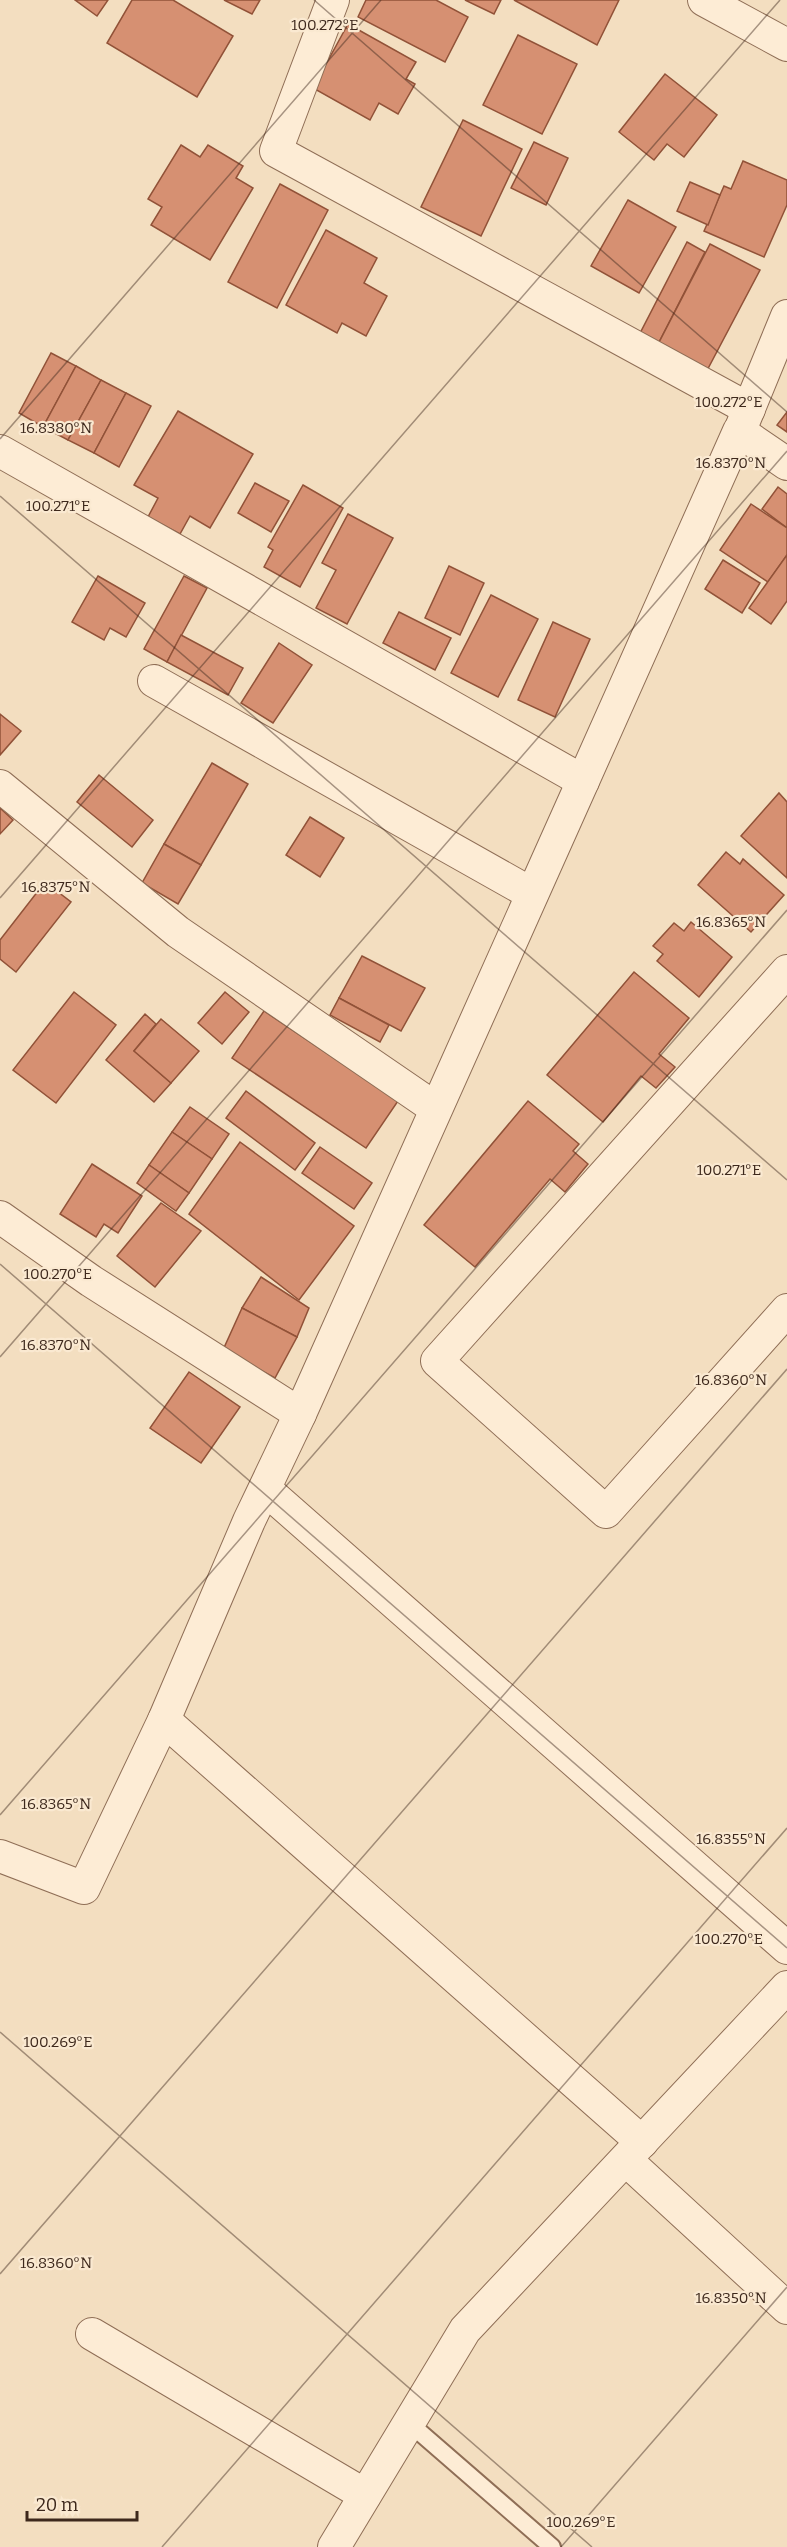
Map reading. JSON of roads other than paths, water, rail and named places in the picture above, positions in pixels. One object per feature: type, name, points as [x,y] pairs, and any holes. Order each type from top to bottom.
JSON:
[{"type":"street","points":[[333,0],[276,151],[744,420],[787,464]]},
{"type":"street","points":[[704,0],[787,45]]},
{"type":"street","points":[[0,1856],[84,1888],[164,1720],[265,1489],[744,420],[787,316]]},
{"type":"street","points":[[0,451],[583,781]]},
{"type":"street","points":[[154,681],[532,894]]},
{"type":"street","points":[[0,786],[178,932],[435,1108]]},
{"type":"street","points":[[787,971],[437,1361],[606,1512],[787,1310]]},
{"type":"street","points":[[0,1217],[91,1281],[300,1414]]},
{"type":"street","points":[[265,1489],[787,1948]]},
{"type":"street","points":[[164,1720],[634,2151],[787,2308]]},
{"type":"street","points":[[334,2547],[465,2330],[787,1987]]},
{"type":"street","points":[[92,2334],[365,2495]]},
{"type":"lane","points":[[408,2422],[552,2547]]}]
